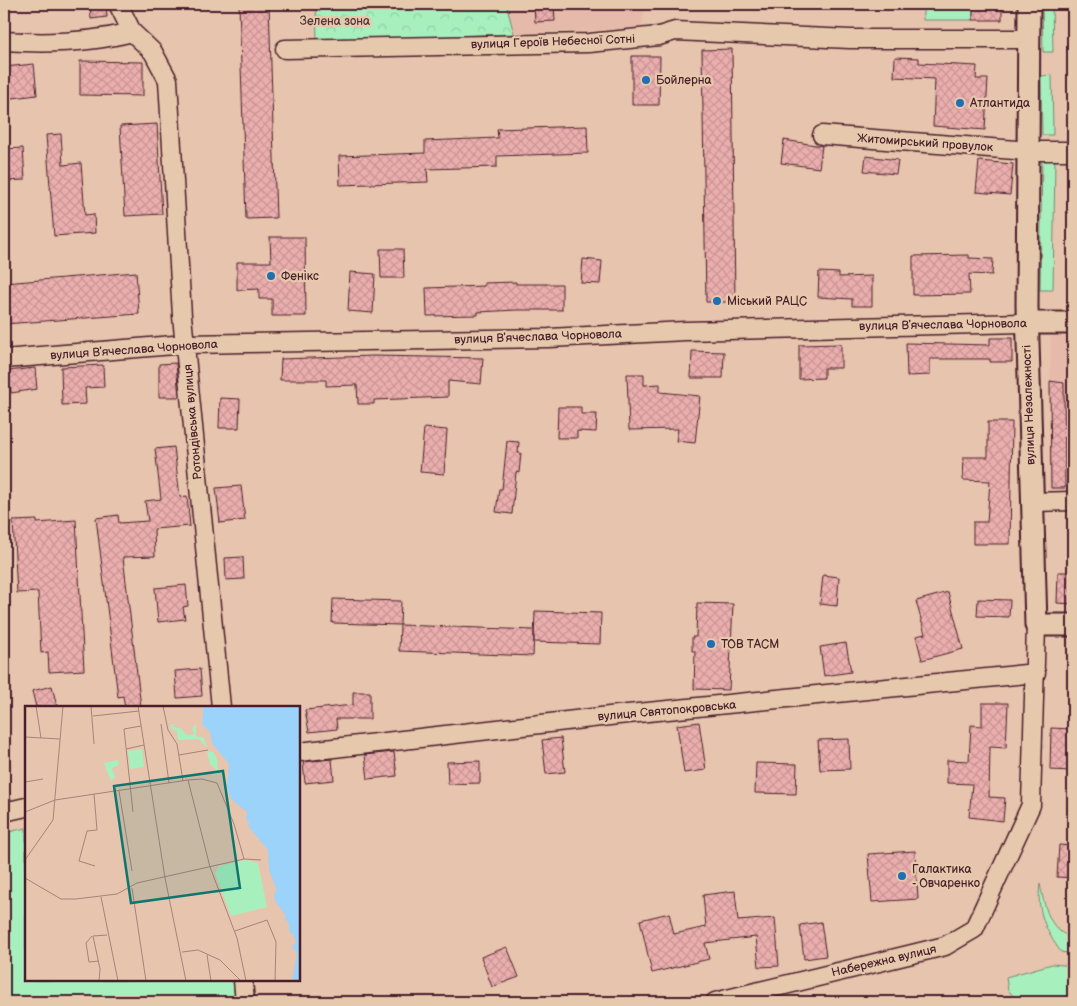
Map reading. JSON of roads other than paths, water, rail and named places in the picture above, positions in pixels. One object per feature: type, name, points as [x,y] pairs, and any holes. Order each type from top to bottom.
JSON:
[{"type":"street","name":"Ротондівська вулиця","points":[[118,4],[132,32],[154,52],[168,80],[186,344],[221,706]]},
{"type":"street","name":"вулиця Незалежності","points":[[1029,4],[1027,324],[1036,625],[1031,805]]},
{"type":"street","name":"вулиця Героїв Небесної Сотні","points":[[285,50],[589,43],[659,36],[675,31],[850,39],[1029,39]]},
{"type":"street","points":[[4,41],[53,44],[114,37],[132,32]]},
{"type":"street","name":"Житомирський провулок","points":[[822,135],[1029,151],[1073,151]]},
{"type":"street","name":"вулиця Вʼячеслава Чорновола","points":[[4,359],[186,344],[549,338],[685,331],[1073,323]]},
{"type":"street","points":[[1032,502],[1073,501]]},
{"type":"street","points":[[1036,625],[1073,625]]},
{"type":"street","name":"вулиця Святопокровська","points":[[300,752],[608,716],[1036,673]]},
{"type":"street","name":"Набережна вулиця","points":[[716,1002],[945,946],[974,929],[1031,805]]},
{"type":"street","points":[[4,812],[25,807]]},
{"type":"street","points":[[243,981],[245,1002]]},
{"type":"place","name":"Бойлерна","points":[[646,80]]},
{"type":"place","name":"Атлантида","points":[[960,103]]},
{"type":"place","name":"Фенікс","points":[[271,276]]},
{"type":"place","name":"Міський РАЦС","points":[[717,301]]},
{"type":"place","name":"ТОВ ТАСМ","points":[[711,644]]},
{"type":"place","name":"Галактика - Овчаренко","points":[[902,876]]},
{"type":"park label","name":"Зелена зона","points":[[335,21]]}]
